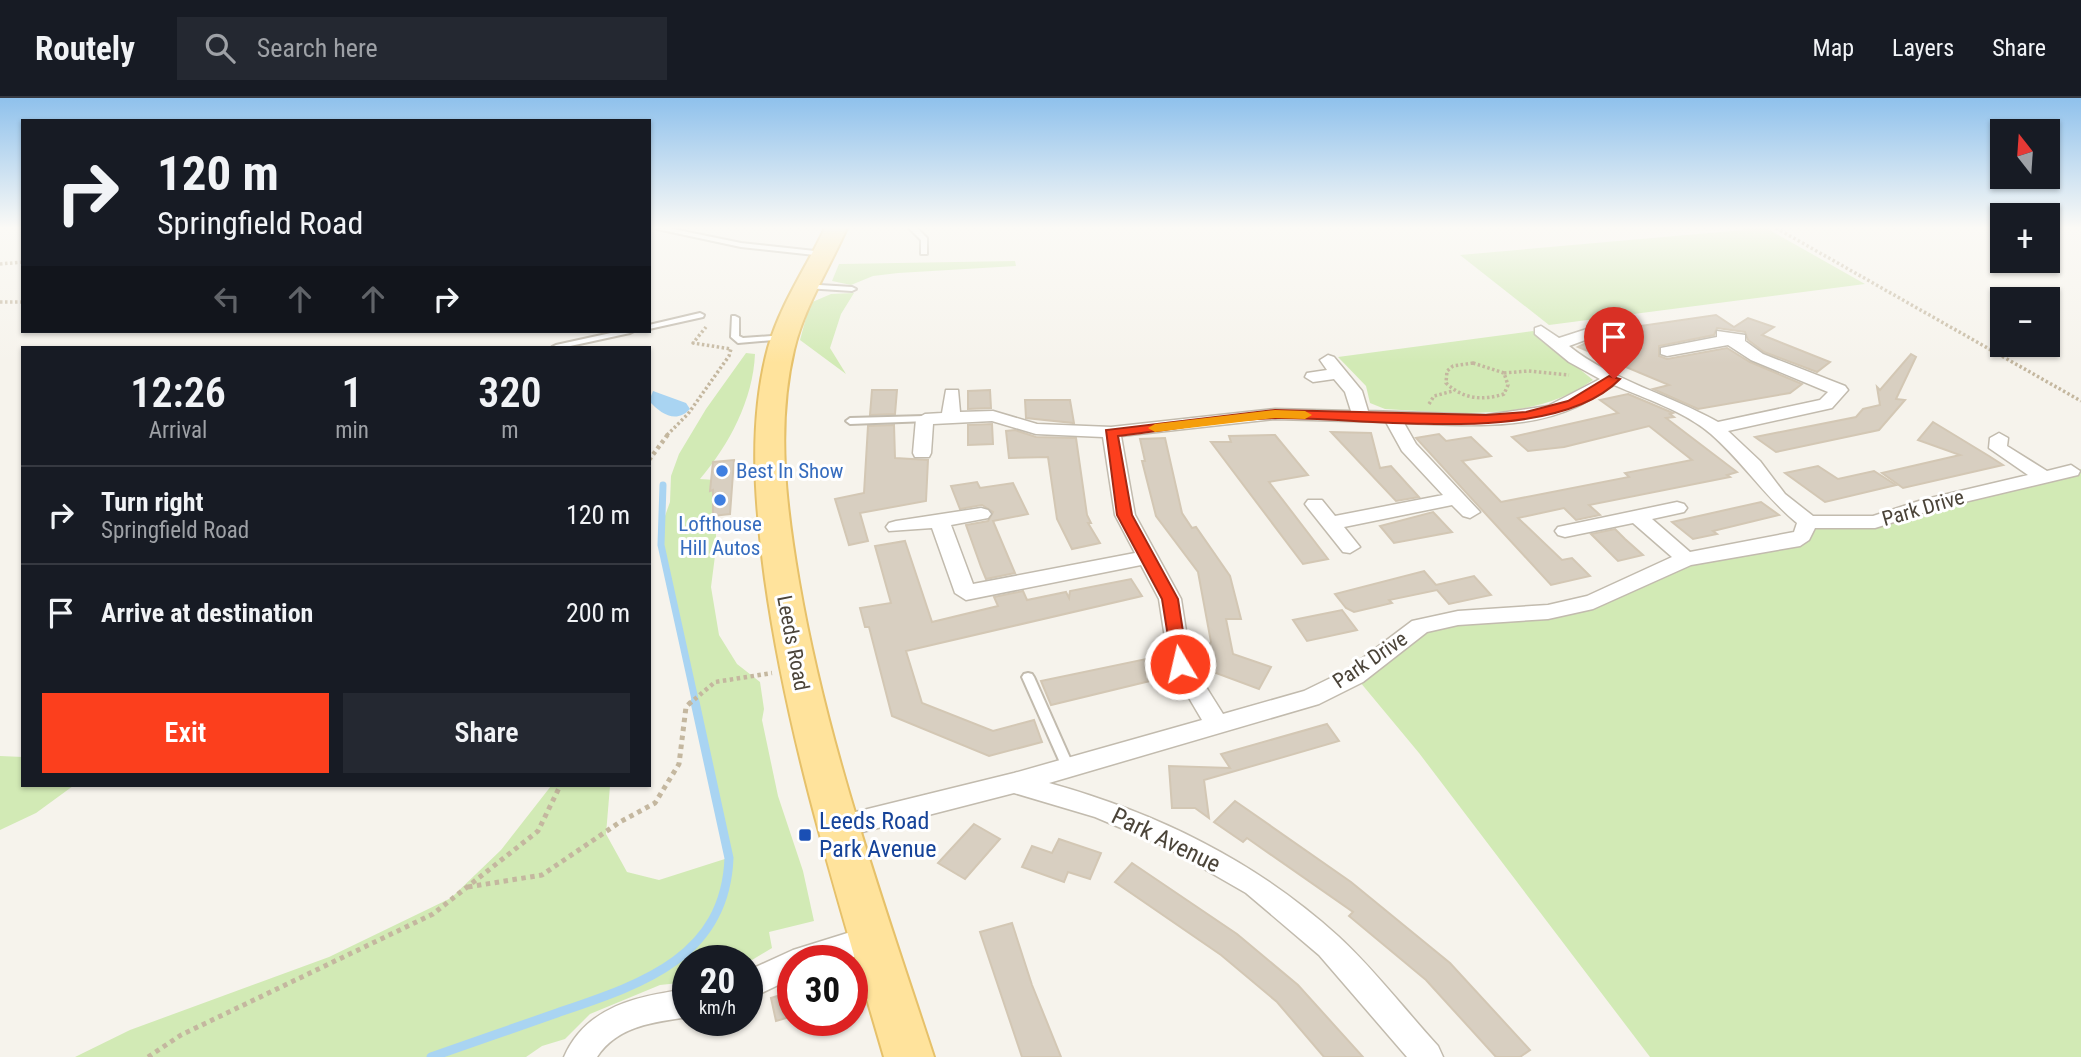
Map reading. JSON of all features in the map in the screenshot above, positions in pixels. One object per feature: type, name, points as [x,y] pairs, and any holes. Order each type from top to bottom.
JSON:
[{"type":"main road","name":"Leeds Road","points":[[812,273],[785,337],[773,395],[769,438],[771,503],[784,598],[798,668],[839,827],[909,1057]]},
{"type":"street","points":[[1541,331],[1594,370],[1675,405],[1715,428],[1753,465],[1778,498],[1808,522]]},
{"type":"street","points":[[1558,344],[1590,333]]},
{"type":"street","points":[[1667,351],[1735,336],[1757,357],[1839,390],[1826,404],[1715,428]]},
{"type":"street","points":[[1313,377],[1334,367],[1353,390],[1361,416]]},
{"type":"street","points":[[922,453],[925,419],[993,416],[1036,429],[1111,432],[1275,414],[1486,419],[1527,416],[1572,403],[1614,379]]},
{"type":"street","points":[[951,418],[952,394]]},
{"type":"street","points":[[1331,523],[1464,505],[1408,447],[1392,418]]},
{"type":"street","points":[[1111,432],[1125,515],[1170,599],[1180,664],[1217,724]]},
{"type":"street","points":[[1999,438],[1998,448],[2044,477]]},
{"type":"street","name":"Park Drive","points":[[1014,783],[1322,692],[1354,676],[1420,626],[1458,618],[1548,611],[1593,602],[1686,559],[1793,541],[1802,536],[1808,522],[1875,522],[1929,504],[2071,471]]},
{"type":"street","points":[[1565,531],[1677,508],[1661,495]]},
{"type":"street","points":[[1315,504],[1350,547]]},
{"type":"street","points":[[896,527],[981,514]]},
{"type":"street","points":[[1637,516],[1686,559]]},
{"type":"street","points":[[940,521],[966,593],[1146,557]]},
{"type":"street","points":[[839,827],[1014,783]]},
{"type":"street","name":"Park Avenue","points":[[1014,783],[1101,808],[1175,839],[1255,885],[1329,946],[1427,1057]]},
{"type":"street","points":[[851,945],[873,938]]},
{"type":"street","points":[[580,1057],[592,1036],[614,1021],[637,1012],[672,1006]]},
{"type":"lane","points":[[805,286],[852,289]]},
{"type":"lane","points":[[651,327],[700,315]]},
{"type":"lane","points":[[735,318],[735,337],[741,341],[785,337]]},
{"type":"lane","points":[[561,346],[621,333]]},
{"type":"lane","points":[[850,421],[925,419]]},
{"type":"lane","points":[[1028,677],[1068,767]]},
{"type":"path","points":[[1855,273],[2081,401]]},
{"type":"path","points":[[0,302],[21,302]]},
{"type":"path","points":[[651,457],[659,443],[688,414],[729,356],[731,349],[693,343],[710,322]]},
{"type":"path","points":[[1504,373],[1508,385],[1504,394],[1485,400],[1453,391],[1444,376],[1453,366],[1473,363],[1504,373],[1528,371],[1558,376],[1594,370]]},
{"type":"path","points":[[467,887],[542,875],[620,822],[655,803],[679,764],[686,707],[715,682],[798,668]]},
{"type":"path","points":[[148,1057],[181,1035],[433,914],[538,831],[560,787]]},
{"type":"green space","points":[[835,273],[902,273],[873,276],[851,285],[832,281]]},
{"type":"green space","points":[[1483,273],[1845,273],[1865,284],[1549,325]]},
{"type":"green space","points":[[854,293],[841,314],[830,348],[846,374],[800,340],[810,303],[831,294]]},
{"type":"green space","points":[[1533,331],[1593,380],[1569,394],[1519,409],[1465,413],[1385,409],[1370,403],[1366,386],[1338,357]]},
{"type":"green space","points":[[746,353],[755,354],[750,388],[738,421],[721,452],[700,479],[716,480],[716,548],[711,587],[719,635],[737,664],[760,682],[764,709],[762,720],[778,796],[803,871],[814,921],[769,932],[772,948],[763,953],[763,945],[672,945],[672,984],[660,985],[590,1014],[565,1039],[542,1046],[526,1057],[75,1057],[130,1030],[329,957],[451,898],[501,850],[550,787],[610,787],[606,834],[627,872],[659,880],[728,858],[661,545],[661,527],[670,502],[671,476],[679,454],[706,409]]},
{"type":"green space","points":[[2081,469],[2081,1057],[1650,1057],[1419,753],[1355,676],[1420,626],[1548,612],[1686,559],[1793,541],[1808,522],[1875,522]]},
{"type":"green space","points":[[0,756],[21,757],[21,787],[72,787],[36,813],[0,830]]},
{"type":"water","points":[[653,391],[686,403],[690,409],[679,416],[669,416],[651,403]]},
{"type":"building","points":[[1716,315],[1734,327],[1748,318],[1774,327],[1762,335],[1830,362],[1817,372],[1764,352],[1748,340],[1745,332],[1717,328],[1714,335],[1659,346],[1659,356],[1667,359],[1727,348],[1750,362],[1802,384],[1790,393],[1698,409],[1653,389],[1669,385],[1578,347],[1597,338],[1613,324],[1620,329]]},
{"type":"building","points":[[1911,354],[1916,357],[1896,399],[1905,400],[1879,430],[1776,452],[1755,437],[1856,417],[1863,409],[1880,405],[1877,387],[1880,390]]},
{"type":"building","points":[[872,390],[897,390],[895,414],[870,415]]},
{"type":"building","points":[[990,390],[991,408],[968,409],[968,391]]},
{"type":"building","points":[[1628,394],[1673,413],[1670,414],[1674,417],[1666,418],[1737,472],[1727,475],[1730,477],[1589,505],[1600,515],[1576,520],[1564,508],[1518,518],[1562,560],[1572,558],[1590,576],[1551,585],[1416,438],[1439,434],[1446,441],[1471,437],[1491,456],[1462,461],[1501,502],[1629,477],[1625,473],[1692,460],[1649,426],[1564,447],[1528,451],[1512,437],[1618,413],[1600,400]]},
{"type":"building","points":[[1025,400],[1070,400],[1074,423],[1026,418]]},
{"type":"building","points":[[1933,422],[2003,465],[1903,488],[1882,473],[1960,455],[1918,440]]},
{"type":"building","points":[[992,424],[993,444],[968,445],[968,425]]},
{"type":"building","points":[[894,425],[895,458],[928,460],[926,501],[860,513],[868,541],[849,545],[835,499],[864,493],[868,426]]},
{"type":"building","points":[[1015,430],[1036,437],[1076,438],[1087,515],[1091,523],[1088,523],[1100,543],[1072,549],[1057,519],[1048,457],[1009,458],[1006,431]]},
{"type":"building","points":[[1331,432],[1371,433],[1380,468],[1391,466],[1419,497],[1396,501]]},
{"type":"building","points":[[1275,435],[1308,475],[1269,482],[1328,559],[1303,564],[1211,442],[1231,442],[1229,436]]},
{"type":"building","points":[[1165,438],[1182,513],[1192,528],[1196,527],[1230,576],[1241,619],[1226,619],[1233,654],[1271,667],[1259,689],[1197,666],[1211,642],[1198,572],[1156,516],[1142,461],[1145,461],[1140,439]]},
{"type":"building","points":[[734,460],[730,514],[713,516],[713,490],[710,491],[713,462]]},
{"type":"building","points":[[1818,466],[1838,479],[1874,471],[1896,485],[1825,502],[1785,473]]},
{"type":"building","points":[[977,482],[980,488],[1013,483],[1028,514],[993,521],[1015,573],[986,579],[966,525],[988,521],[993,512],[982,505],[960,509],[951,486]]},
{"type":"building","points":[[1761,502],[1779,515],[1713,531],[1717,534],[1693,539],[1672,522]]},
{"type":"building","points":[[1433,512],[1452,532],[1394,543],[1380,526]]},
{"type":"building","points":[[1615,529],[1643,555],[1618,561],[1591,534]]},
{"type":"building","points":[[905,541],[932,622],[998,606],[994,597],[1023,591],[1027,600],[1066,592],[1069,598],[1070,591],[1131,579],[1142,596],[906,651],[922,703],[993,731],[1034,720],[1042,742],[989,756],[892,716],[869,627],[865,627],[860,608],[891,603],[875,546]]},
{"type":"building","points":[[1424,571],[1436,585],[1474,576],[1491,595],[1449,604],[1437,590],[1389,600],[1392,603],[1354,612],[1346,608],[1335,594]]},
{"type":"building","points":[[1342,610],[1357,630],[1307,641],[1293,620]]},
{"type":"building","points":[[1146,659],[1158,679],[1051,705],[1041,681]]},
{"type":"building","points":[[1327,724],[1339,741],[1204,780],[1209,818],[1195,808],[1172,808],[1169,766],[1230,768],[1221,754]]},
{"type":"building","points":[[1235,801],[1351,882],[1450,963],[1530,1050],[1520,1057],[1496,1057],[1426,980],[1349,916],[1353,912],[1247,838],[1243,842],[1214,822]]},
{"type":"building","points":[[974,824],[1000,839],[965,879],[938,863]]},
{"type":"building","points":[[1059,839],[1101,853],[1090,879],[1068,872],[1064,882],[1022,867],[1032,846],[1052,853]]},
{"type":"building","points":[[1132,863],[1237,934],[1298,985],[1363,1057],[1324,1057],[1277,1002],[1221,955],[1115,882]]},
{"type":"building","points":[[1012,923],[1032,985],[1061,1057],[1022,1057],[980,932]]},
{"type":"building","points":[[777,996],[776,1021],[771,998]]},
{"type":"waterway","points":[[663,485],[661,545],[696,704]]},
{"type":"waterway","points":[[431,1057],[618,991],[646,978],[672,963],[694,944],[712,921],[724,893],[729,858],[695,702]]},
{"type":"slow traffic","points":[[1155,428],[1275,414],[1305,415]]},
{"type":"place","name":"Best In Show","points":[[722,471]]},
{"type":"place","name":"Lofthouse Hill Autos","points":[[720,500]]},
{"type":"place","name":"Leeds Road Park Avenue","points":[[805,835]]},
{"type":"route","points":[[1180,664],[1170,599],[1125,515],[1111,432],[1275,414],[1486,419],[1527,416],[1572,403],[1614,379]]}]
